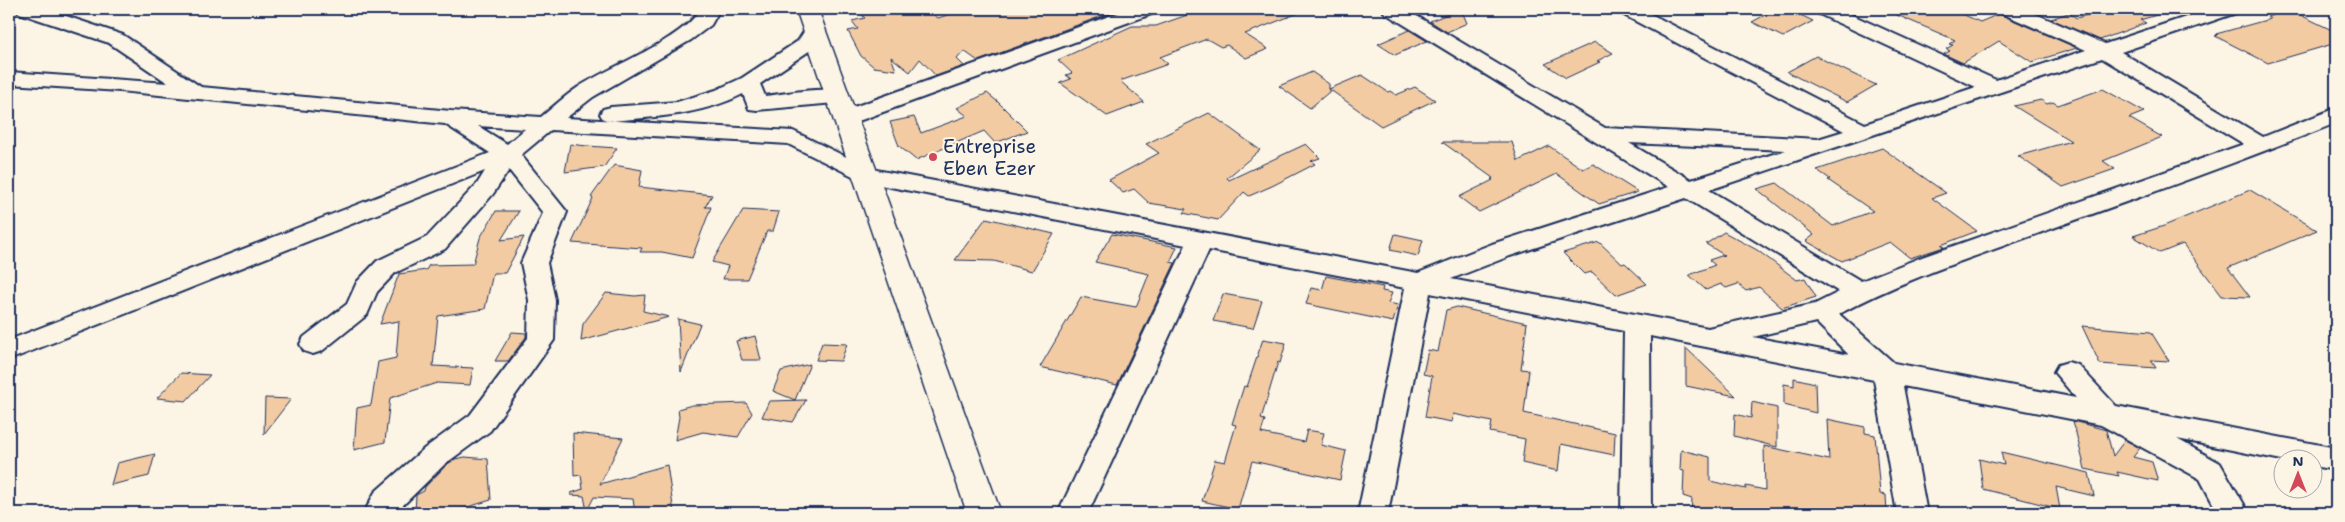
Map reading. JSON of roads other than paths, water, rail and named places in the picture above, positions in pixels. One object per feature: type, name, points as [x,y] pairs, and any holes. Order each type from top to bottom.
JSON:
[{"type":"street","points":[[9,20],[18,9]]},
{"type":"street","points":[[26,9],[116,39],[194,92]]},
{"type":"street","points":[[9,350],[508,154],[585,92],[684,36],[704,21],[710,9]]},
{"type":"street","points":[[749,82],[757,104],[810,97],[841,107],[1147,9]]},
{"type":"street","points":[[1392,9],[1859,292]]},
{"type":"street","points":[[1627,9],[1863,132]]},
{"type":"street","points":[[1824,9],[1996,88]]},
{"type":"street","points":[[2008,9],[2104,51],[2262,145]]},
{"type":"street","points":[[1419,282],[1501,250],[1826,145],[2229,9]]},
{"type":"street","points":[[547,123],[678,108],[724,94],[749,82],[805,45],[811,20]]},
{"type":"street","points":[[811,20],[984,513]]},
{"type":"street","points":[[9,78],[194,92],[450,118],[793,138],[865,175],[2336,459]]},
{"type":"street","points":[[1704,338],[1822,312],[1859,292],[1930,263],[2262,145],[2336,115]]},
{"type":"street","points":[[379,513],[386,501],[435,456],[480,423],[541,340],[542,300],[534,263],[555,212],[508,154],[450,118]]},
{"type":"street","points":[[1600,135],[1826,145]]},
{"type":"street","points":[[313,344],[358,309],[366,288],[386,267],[436,243],[484,189],[508,154]]},
{"type":"street","points":[[1073,513],[1201,240]]},
{"type":"street","points":[[1373,513],[1419,282]]},
{"type":"street","points":[[1822,312],[1848,339],[1886,372],[1912,513]]},
{"type":"street","points":[[1636,324],[1636,513]]},
{"type":"street","points":[[2068,372],[2108,415],[2210,471],[2234,513]]},
{"type":"place","name":"Entreprise Eben Ezer","points":[[933,157]]}]
